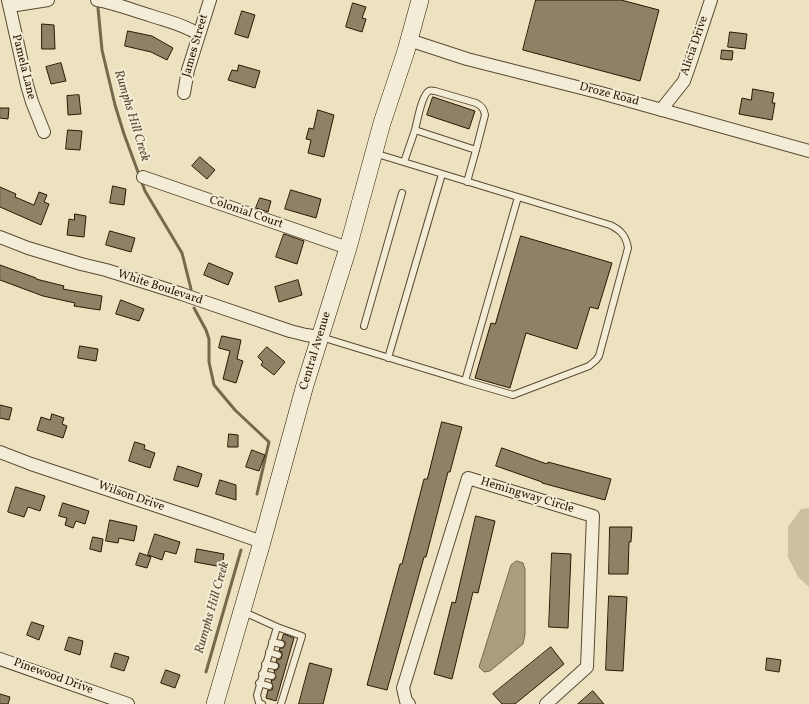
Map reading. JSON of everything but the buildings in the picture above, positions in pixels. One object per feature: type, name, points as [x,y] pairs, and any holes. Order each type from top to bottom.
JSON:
[{"type":"street","points":[[9,3],[48,0]]},
{"type":"street","points":[[97,0],[109,2],[174,22],[198,34]]},
{"type":"street","name":"James Street","points":[[184,93],[188,70],[198,34],[210,0]]},
{"type":"street","name":"Central Avenue","points":[[215,704],[262,542],[305,385],[348,248],[382,123],[406,51],[420,0]]},
{"type":"street","name":"Alicia Drive","points":[[661,110],[684,81],[711,0]]},
{"type":"street","name":"Pamela Lane","points":[[9,3],[27,84],[32,102],[44,132]]},
{"type":"street","name":"Droze Road","points":[[409,40],[467,59],[601,92],[809,151]]},
{"type":"street","name":"Colonial Court","points":[[143,177],[348,248]]},
{"type":"street","name":"White Boulevard","points":[[0,237],[28,248],[106,270],[182,294],[290,331],[306,336],[321,338]]},
{"type":"street","name":"Wilson Drive","points":[[0,452],[31,464],[136,498],[262,542]]},
{"type":"street","name":"Hemingway Circle","points":[[409,704],[406,701],[403,688],[468,478],[594,516],[587,667],[546,704]]},
{"type":"street","name":"Pinewood Drive","points":[[0,658],[128,704]]},
{"type":"lane","points":[[404,162],[415,130],[423,99],[428,92],[435,92],[476,103],[482,106],[485,111],[485,116],[467,182]]},
{"type":"lane","points":[[415,130],[476,150]]},
{"type":"lane","points":[[321,338],[513,395],[589,366],[599,356],[628,248],[625,237],[617,228],[374,152]]},
{"type":"lane","points":[[388,358],[442,174]]},
{"type":"lane","points":[[364,326],[402,193]]},
{"type":"lane","points":[[465,381],[518,197]]},
{"type":"lane","points":[[242,611],[276,627],[302,636],[295,660],[288,670],[282,690],[281,704]]},
{"type":"lane","points":[[262,704],[259,703],[257,695],[259,684],[276,627]]},
{"type":"lane","points":[[272,642],[281,644]]},
{"type":"lane","points":[[291,647],[298,650]]},
{"type":"lane","points":[[269,652],[278,655]]},
{"type":"lane","points":[[288,658],[295,660]]},
{"type":"lane","points":[[265,664],[275,666]]},
{"type":"lane","points":[[262,674],[272,676]]},
{"type":"lane","points":[[259,684],[269,686]]},
{"type":"shaded area","points":[[809,508],[809,587],[798,577],[788,557],[788,527],[801,509]]},
{"type":"shaded area","points":[[517,561],[523,563],[525,569],[525,634],[523,644],[490,671],[484,672],[479,667],[511,565]]},
{"type":"waterway","name":"Rumphs Hill Creek","points":[[98,8],[102,50],[115,105],[124,134],[145,191],[182,253],[191,289]]},
{"type":"waterway","name":"Rumphs Hill Creek","points":[[194,308],[206,330],[209,339],[209,362],[214,385],[235,410],[269,442],[257,494]]},
{"type":"waterway","name":"Rumphs Hill Creek","points":[[206,672],[241,550]]}]
